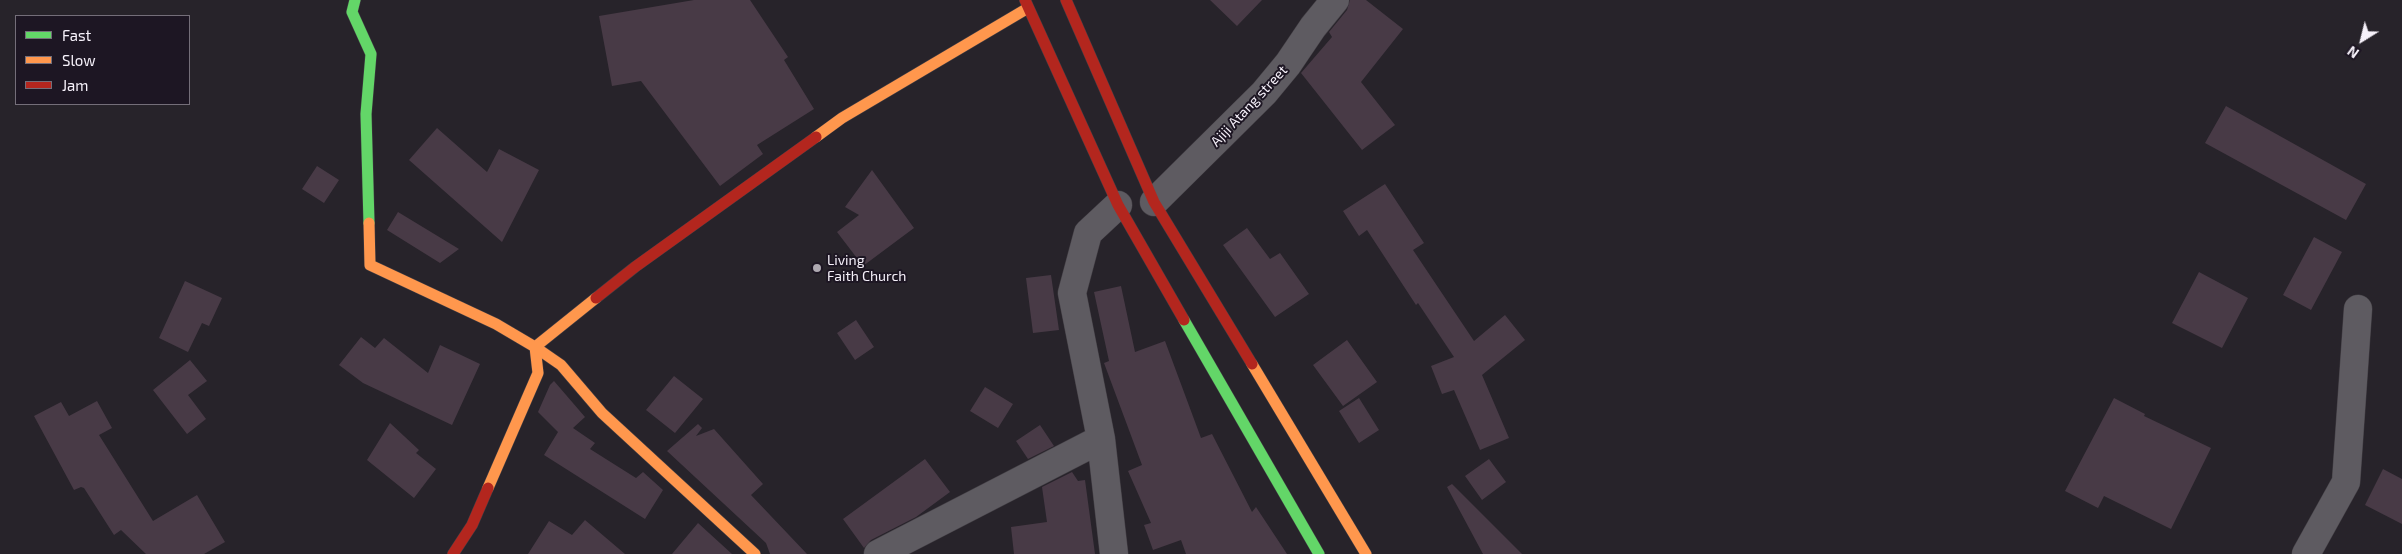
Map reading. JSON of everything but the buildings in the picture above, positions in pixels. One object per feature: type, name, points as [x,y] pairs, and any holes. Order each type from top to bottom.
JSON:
[{"type":"street","points":[[355,0],[352,12],[371,54],[366,114],[370,265],[496,324],[561,365],[602,413],[755,554]]},
{"type":"street","points":[[1066,0],[1154,202],[1366,554]]},
{"type":"street","name":"Ajiji Atang street","points":[[1154,202],[1264,93],[1335,0]]},
{"type":"street","points":[[535,347],[635,266],[842,118],[1027,4],[1118,205],[1319,554]]},
{"type":"street","points":[[1114,554],[1102,439],[1072,293],[1088,233],[1118,205]]},
{"type":"street","points":[[2306,554],[2346,482],[2358,309]]},
{"type":"street","points":[[453,554],[472,525],[538,373],[535,347]]},
{"type":"street","points":[[878,554],[1102,439]]},
{"type":"traffic: fast","points":[[355,0],[352,12],[371,54],[366,114],[369,223]]},
{"type":"traffic: fast","points":[[1184,320],[1319,554]]},
{"type":"traffic: slow","points":[[816,137],[842,118],[1028,8]]},
{"type":"traffic: slow","points":[[369,223],[370,265],[496,324],[535,347],[538,373],[488,488]]},
{"type":"traffic: slow","points":[[596,298],[535,347],[561,365],[602,413],[755,554]]},
{"type":"traffic: slow","points":[[1252,364],[1366,554]]},
{"type":"traffic: jam","points":[[1025,0],[1118,205],[1184,320]]},
{"type":"traffic: jam","points":[[1066,0],[1154,202],[1252,364]]},
{"type":"traffic: jam","points":[[596,298],[635,267],[816,137]]},
{"type":"traffic: jam","points":[[453,554],[472,525],[488,488]]},
{"type":"place","name":"Living Faith Church","points":[[817,268]]}]
